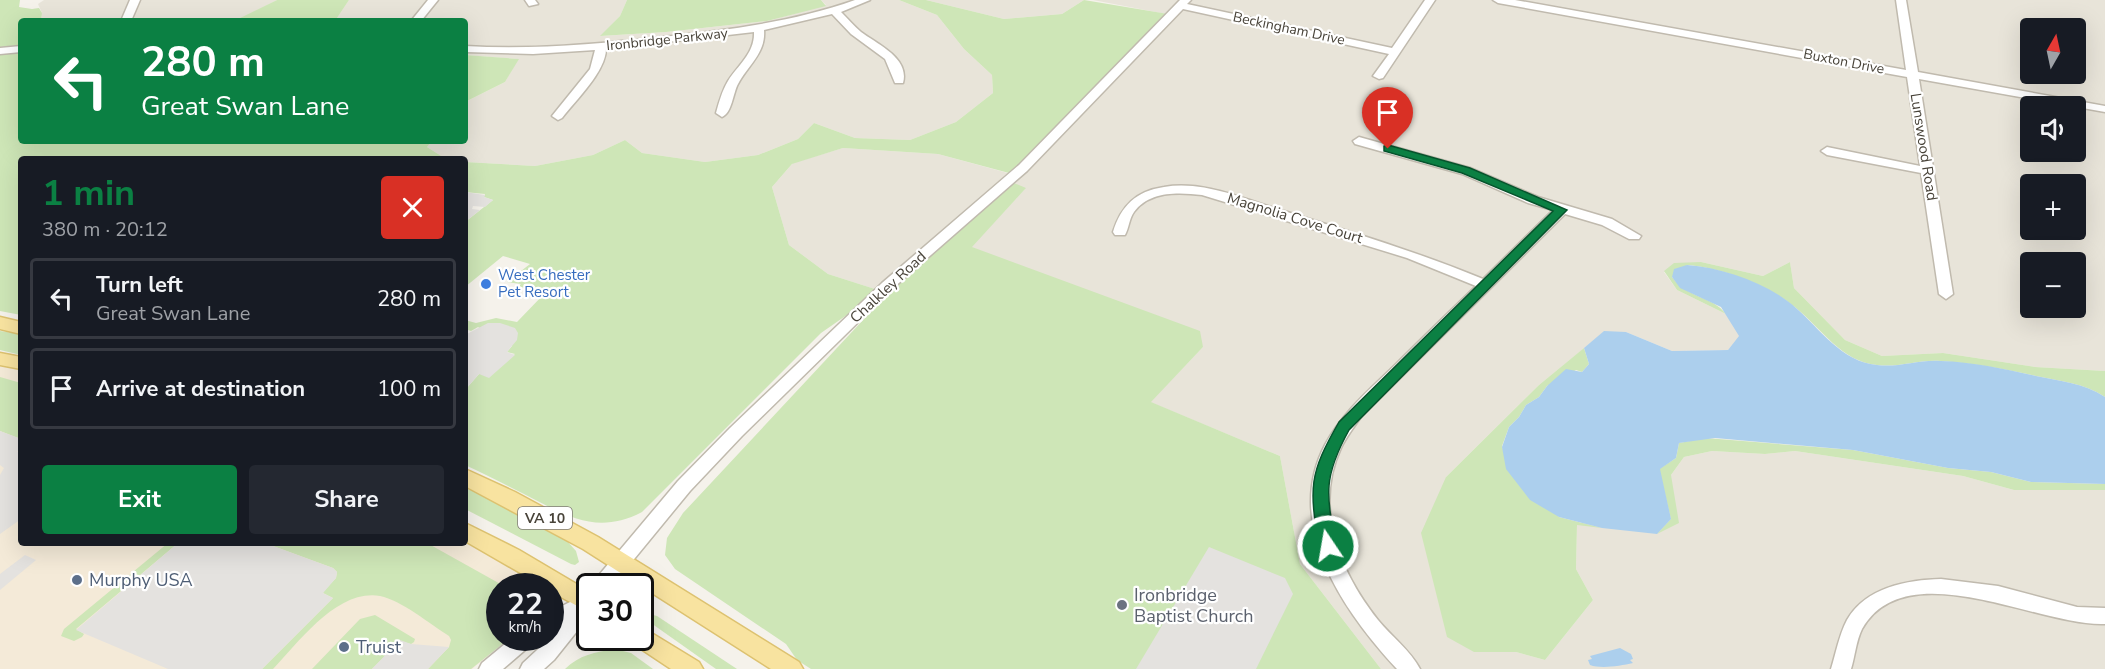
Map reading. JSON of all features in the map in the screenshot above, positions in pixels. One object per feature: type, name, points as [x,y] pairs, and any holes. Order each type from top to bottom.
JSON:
[{"type":"main road","points":[[0,323],[18,327]]},
{"type":"main road","points":[[0,358],[18,362]]},
{"type":"main road","name":"VA 10","points":[[468,479],[623,562],[791,669]]},
{"type":"main road","points":[[468,533],[576,590]]},
{"type":"main road","points":[[654,645],[691,669]]},
{"type":"street","points":[[127,18],[135,0]]},
{"type":"street","points":[[419,18],[434,0]]},
{"type":"street","name":"Ironbridge Parkway","points":[[468,49],[518,52],[600,46],[759,29],[834,11],[865,0]]},
{"type":"street","points":[[1379,76],[1430,0]]},
{"type":"street","name":"Buxton Drive","points":[[1498,0],[2105,109]]},
{"type":"street","name":"Lunswood Road","points":[[1901,0],[1946,294]]},
{"type":"street","name":"Beckingham Drive","points":[[1184,3],[1396,52]]},
{"type":"street","name":"Chalkley Road","points":[[614,573],[684,486],[736,432],[887,286],[1023,168],[1184,3]]},
{"type":"street","points":[[834,11],[856,32],[888,54],[895,64],[898,81]]},
{"type":"street","points":[[723,113],[732,84],[756,53],[760,37],[759,29]]},
{"type":"street","points":[[558,116],[595,71],[600,62],[600,46]]},
{"type":"street","points":[[0,51],[18,49]]},
{"type":"street","points":[[1359,141],[1466,171],[1561,210],[1607,222],[1634,236]]},
{"type":"street","points":[[1827,151],[1928,171]]},
{"type":"street","name":"Magnolia Cove Court","points":[[1120,232],[1122,216],[1139,200],[1172,190],[1203,191],[1412,255],[1486,285]]},
{"type":"street","points":[[1410,669],[1363,616],[1342,579],[1328,546],[1322,522],[1322,475],[1334,441],[1355,413],[1561,210]]},
{"type":"street","points":[[1841,669],[1856,621],[1877,600],[1907,589],[1953,586],[1999,594],[2052,611],[2090,617],[2105,616]]},
{"type":"street","name":"Chalkley Road","points":[[530,669],[547,654],[576,618]]},
{"type":"street","points":[[489,669],[510,651]]},
{"type":"shaded area","points":[[44,0],[277,0],[242,18],[41,18],[38,4]]},
{"type":"shaded area","points":[[349,0],[627,0],[620,16],[601,36],[666,32],[767,21],[826,5],[821,0],[899,0],[937,15],[964,49],[992,75],[993,93],[956,122],[910,140],[855,138],[814,123],[798,139],[758,155],[705,162],[642,153],[625,140],[593,155],[535,166],[468,162],[468,156],[441,156],[427,147],[430,144],[468,144],[468,100],[505,82],[518,59],[468,55],[468,18],[337,18]]},
{"type":"shaded area","points":[[926,0],[1084,0],[1062,14],[1004,19]]},
{"type":"shaded area","points":[[1093,0],[1185,0],[1171,15]]},
{"type":"shaded area","points":[[1188,0],[2105,0],[2105,371],[2035,367],[1943,353],[1882,356],[1845,340],[1794,288],[1790,262],[1763,276],[1701,262],[1664,272],[1677,290],[1726,314],[1740,336],[1728,350],[1672,351],[1626,332],[1604,332],[1539,385],[1446,477],[1475,652],[1516,652],[1545,660],[1593,600],[1576,569],[1577,525],[1671,475],[1684,457],[1712,451],[1765,454],[1795,451],[1963,476],[2014,490],[2105,490],[2105,669],[1381,669],[1300,564],[1280,456],[1150,402],[1203,347],[971,247],[1025,189],[1010,181]]},
{"type":"shaded area","points":[[843,148],[938,154],[1015,175],[881,291],[828,274],[789,245],[772,187],[793,163]]},
{"type":"shaded area","points":[[468,192],[485,195],[484,197],[493,200],[485,207],[473,206],[472,209],[480,210],[468,220]]},
{"type":"shaded area","points":[[488,323],[500,323],[515,328],[518,333],[517,340],[507,352],[515,355],[489,378],[479,374],[468,387],[468,333]]},
{"type":"shaded area","points":[[0,360],[18,363],[18,546],[468,546],[468,534],[511,556],[521,573],[486,573],[486,651],[494,651],[472,669],[0,669]]},
{"type":"shaded area","points":[[0,431],[18,438],[18,521],[0,534],[0,475],[4,468],[0,465]]},
{"type":"shaded area","points":[[174,546],[273,546],[333,568],[337,572],[336,578],[323,593],[333,598],[262,669],[168,669],[76,630]]},
{"type":"shaded area","points":[[1209,547],[1285,578],[1293,594],[1256,669],[1136,669]]},
{"type":"shaded area","points":[[25,555],[36,560],[0,590],[0,574]]},
{"type":"shaded area","points":[[400,640],[411,644],[449,647],[428,669],[372,669]]},
{"type":"green space","points":[[0,0],[20,0],[19,7],[39,8],[41,18],[18,18],[18,45],[0,47]]},
{"type":"green space","points":[[277,0],[349,0],[337,18],[240,18]]},
{"type":"green space","points":[[627,0],[821,0],[826,6],[767,21],[666,32],[600,36],[620,16]]},
{"type":"green space","points":[[899,0],[926,0],[1004,19],[1062,14],[1084,0],[1168,14],[1060,127],[1009,173],[938,154],[843,148],[792,164],[772,187],[789,245],[828,274],[878,290],[821,333],[642,512],[610,522],[581,520],[553,509],[468,466],[468,387],[479,374],[515,354],[507,352],[512,346],[478,327],[471,331],[468,330],[468,321],[476,323],[496,318],[517,322],[543,295],[519,286],[521,284],[507,282],[530,264],[503,256],[468,285],[468,220],[493,200],[484,197],[485,194],[468,192],[468,162],[535,166],[593,155],[625,140],[642,153],[705,162],[758,155],[798,139],[814,123],[855,138],[910,140],[956,122],[993,93],[992,75],[964,49],[937,15]]},
{"type":"green space","points":[[18,53],[18,144],[430,144],[427,147],[441,156],[18,156],[18,314],[0,311],[0,54]]},
{"type":"green space","points":[[468,55],[519,59],[505,82],[468,100]]},
{"type":"green space","points":[[1014,183],[1026,188],[972,247],[1200,331],[1203,347],[1151,402],[1280,456],[1300,564],[1381,669],[811,669],[797,660],[786,644],[675,569],[665,555],[667,538],[683,513],[899,284]]},
{"type":"green space","points":[[1701,262],[1763,276],[1790,262],[1794,288],[1845,340],[1882,356],[1943,353],[2035,367],[2105,371],[2105,397],[2072,383],[1977,365],[1933,361],[1885,366],[1864,363],[1833,343],[1796,308],[1759,285],[1730,274],[1687,265],[1672,277],[1685,289],[1713,303],[1726,314],[1677,290],[1664,271],[1674,263]]},
{"type":"green space","points":[[0,331],[18,334],[18,354],[0,350]]},
{"type":"green space","points":[[1584,348],[1589,364],[1582,372],[1576,370],[1547,386],[1539,397],[1526,405],[1509,427],[1502,446],[1504,453],[1559,517],[1602,528],[1577,525],[1576,569],[1593,600],[1545,660],[1516,652],[1474,652],[1447,637],[1421,533],[1446,477],[1539,385]]},
{"type":"green space","points":[[0,377],[18,382],[18,438],[0,431]]},
{"type":"green space","points":[[1706,438],[1853,450],[1948,468],[1991,472],[2031,482],[2105,484],[2105,490],[2014,490],[1963,476],[1795,451],[1765,454],[1712,451],[1684,457],[1671,475],[1679,523],[1657,534],[1671,519],[1659,469],[1676,458],[1679,443]]},
{"type":"green space","points":[[468,487],[567,541],[576,551],[579,562],[575,565],[468,511]]},
{"type":"green space","points":[[164,546],[174,546],[76,629],[84,634],[82,637],[74,641],[61,636],[64,629]]},
{"type":"green space","points":[[273,546],[432,546],[486,576],[486,651],[494,651],[471,669],[428,669],[449,647],[451,640],[449,636],[397,602],[380,596],[364,596],[334,609],[307,632],[273,669],[262,669],[333,598],[323,593],[336,578],[337,572],[333,568]]},
{"type":"green space","name":"Truist","points":[[375,615],[415,639],[414,642],[411,644],[400,641],[372,669],[312,669],[360,619]]},
{"type":"green space","points":[[654,615],[737,669],[716,669],[654,625]]},
{"type":"green space","points":[[601,651],[623,651],[631,653],[653,669],[565,669],[576,660]]},
{"type":"water","points":[[1687,265],[1730,273],[1772,291],[1796,308],[1842,351],[1864,363],[1885,366],[1933,361],[1965,363],[2063,381],[2097,392],[2105,397],[2105,484],[2031,482],[1991,472],[1948,468],[1853,450],[1715,438],[1679,443],[1676,458],[1660,469],[1671,519],[1657,534],[1602,528],[1559,517],[1530,500],[1506,469],[1502,447],[1509,427],[1526,405],[1539,397],[1547,386],[1566,369],[1582,372],[1589,364],[1584,348],[1604,331],[1626,332],[1672,351],[1728,350],[1739,336],[1721,307],[1680,288],[1672,277],[1674,269]]},
{"type":"water","points":[[1620,648],[1631,654],[1633,659],[1630,660],[1633,663],[1605,667],[1590,665],[1588,660],[1592,659],[1590,656]]},
{"type":"place","name":"West Chester Pet Resort","points":[[486,284]]},
{"type":"place","name":"Murphy USA","points":[[77,580]]},
{"type":"place","name":"Ironbridge Baptist Church","points":[[1122,605]]},
{"type":"place","name":"Truist","points":[[344,647]]},
{"type":"route","points":[[1328,546],[1322,522],[1320,490],[1326,458],[1344,426],[1561,210],[1517,194],[1475,174],[1388,149]]}]
